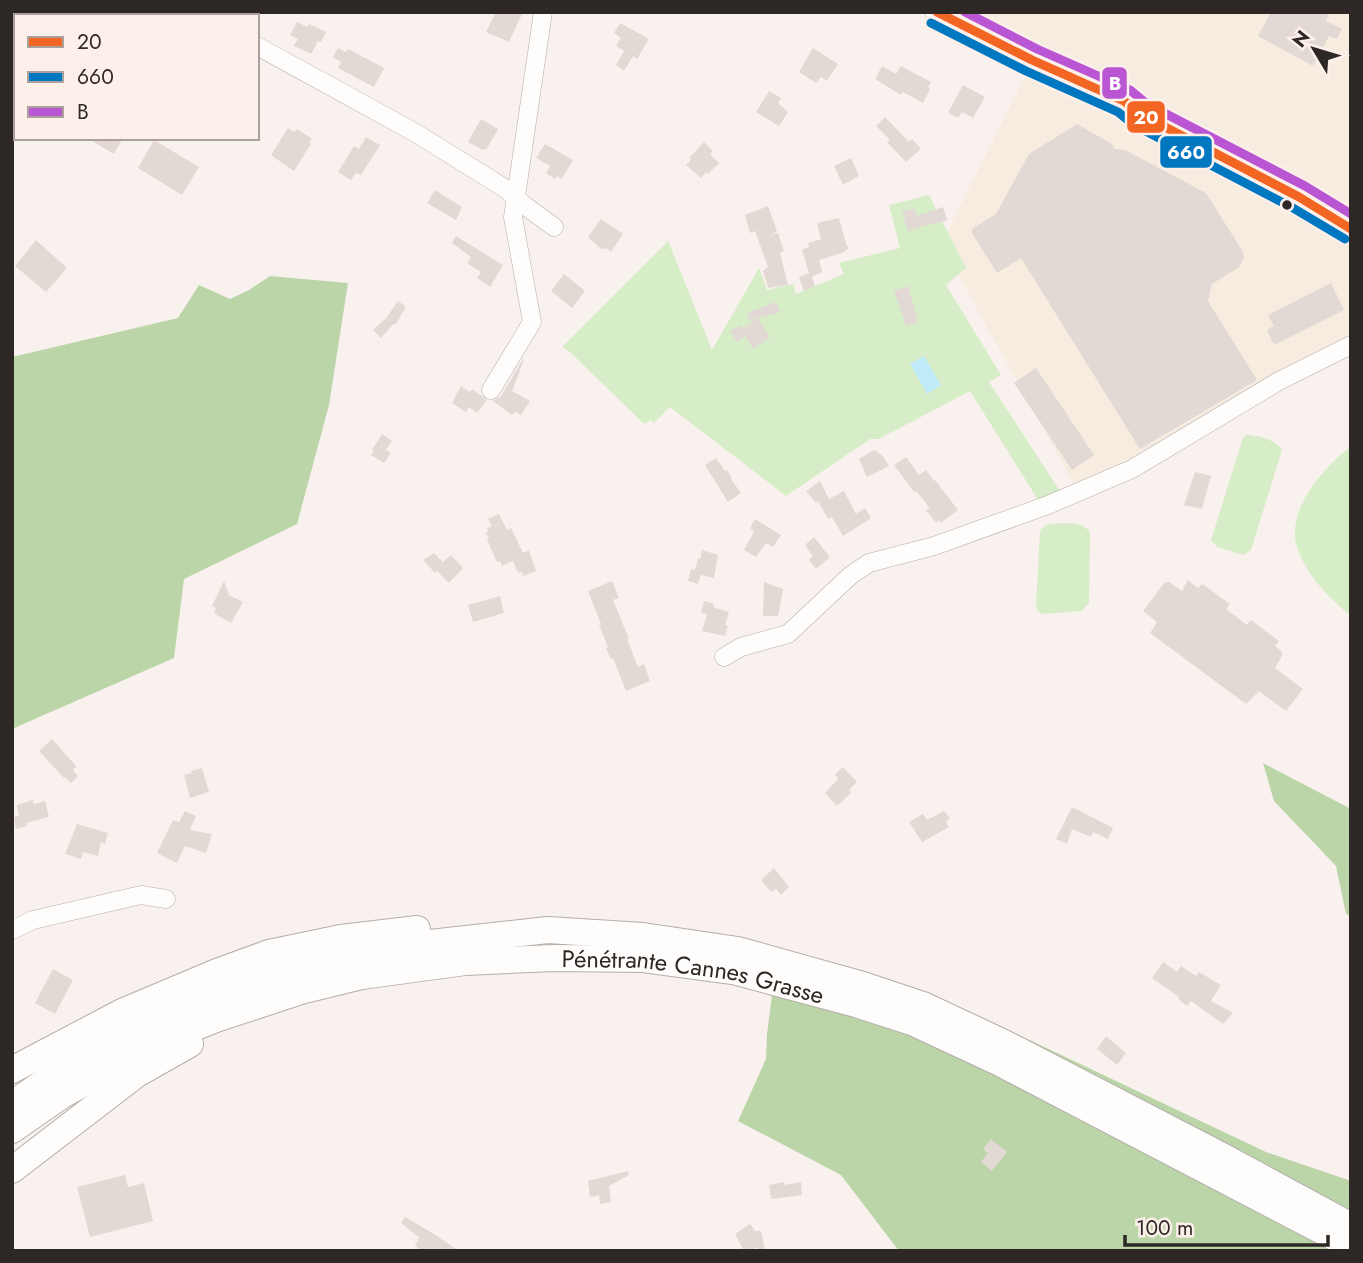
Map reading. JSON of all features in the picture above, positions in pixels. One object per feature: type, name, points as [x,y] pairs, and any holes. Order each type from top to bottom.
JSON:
[{"type":"highway","points":[[12,1070],[122,1012],[269,953],[341,938],[425,928],[498,924],[548,930]]},
{"type":"highway","name":"Pénétrante Cannes Grasse","points":[[12,1104],[50,1078],[140,1029],[209,999],[300,968],[412,945],[548,930],[643,936],[738,950],[923,1005],[1004,1042],[1351,1226]]},
{"type":"highway","name":"Pénétrante Cannes Grasse","points":[[12,1130],[61,1096],[151,1045],[216,1018],[301,991],[362,976],[465,962],[554,958],[642,959],[733,971],[912,1022],[998,1062],[1351,1246]]},
{"type":"highway","points":[[12,1170],[136,1074],[194,1042],[256,1016],[301,991]]},
{"type":"highway","points":[[1252,1194],[1291,1229],[1325,1251]]},
{"type":"main road","points":[[937,12],[1032,60],[1124,101],[1140,114],[1299,197],[1351,229]]},
{"type":"main road","points":[[1124,101],[1144,102],[1231,145],[1307,187],[1351,216]]},
{"type":"street","points":[[491,390],[532,323],[513,218],[543,12]]},
{"type":"street","points":[[259,47],[414,132],[506,188],[554,227]]},
{"type":"street","points":[[724,657],[741,647],[788,634],[851,575],[869,563],[947,541],[1048,505],[1132,469],[1279,381],[1351,345]]},
{"type":"street","points":[[12,930],[33,920],[141,895],[166,899]]},
{"type":"shaded area","points":[[977,12],[1346,12],[1351,15],[1351,336],[1076,488],[941,244],[1041,45]]},
{"type":"green space","points":[[929,195],[966,268],[946,285],[1001,375],[989,382],[1062,494],[1040,503],[970,391],[879,439],[870,439],[786,496],[670,407],[654,423],[651,420],[644,424],[562,347],[668,241],[712,350],[759,268],[767,290],[793,284],[796,294],[844,274],[839,263],[900,248],[889,205]]},
{"type":"green space","points":[[270,276],[348,283],[329,405],[297,524],[184,579],[174,658],[12,729],[12,357],[178,318],[199,285],[230,299]]},
{"type":"green space","points":[[1246,435],[1276,443],[1282,450],[1251,550],[1243,555],[1218,547],[1211,540]]},
{"type":"green space","points":[[1351,446],[1351,616],[1312,576],[1297,547],[1295,533],[1297,519],[1309,491],[1329,466]]},
{"type":"green space","points":[[1048,524],[1076,524],[1090,532],[1089,603],[1082,611],[1042,614],[1038,611],[1036,605],[1040,532]]},
{"type":"green space","points":[[1263,763],[1351,809],[1351,916],[1346,914],[1336,866],[1274,801]]},
{"type":"green space","points":[[778,949],[962,1008],[1266,1152],[1351,1181],[1351,1251],[899,1251],[841,1175],[738,1121],[766,1059]]},
{"type":"water","points":[[924,356],[941,385],[927,394],[910,364]]},
{"type":"building","points":[[496,12],[523,12],[509,42],[486,32]]},
{"type":"building","points":[[1271,12],[1330,12],[1326,21],[1342,29],[1337,39],[1329,36],[1313,66],[1258,36]]},
{"type":"building","points":[[297,22],[326,32],[311,54],[294,46],[298,39],[290,35]]},
{"type":"building","points":[[620,23],[649,39],[637,59],[633,56],[624,71],[616,65],[624,51],[616,46],[621,38],[614,33]]},
{"type":"building","points":[[338,48],[346,52],[348,49],[384,68],[374,87],[338,68],[341,62],[333,57]]},
{"type":"building","points":[[813,48],[838,64],[827,81],[821,77],[816,83],[799,72]]},
{"type":"building","points":[[882,66],[896,74],[901,66],[931,82],[923,103],[903,92],[901,95],[875,79]]},
{"type":"building","points":[[963,85],[985,97],[973,118],[962,112],[958,118],[948,113]]},
{"type":"building","points":[[769,91],[781,98],[778,103],[788,112],[779,126],[756,112]]},
{"type":"building","points":[[885,117],[909,142],[912,139],[921,149],[906,162],[876,126]]},
{"type":"building","points":[[481,119],[498,129],[486,150],[468,142]]},
{"type":"building","points":[[1077,124],[1112,144],[1115,149],[1125,150],[1206,193],[1243,252],[1244,258],[1239,267],[1212,284],[1208,301],[1257,380],[1140,449],[1021,258],[997,273],[972,233],[972,229],[996,214],[1029,154]]},
{"type":"building","points":[[288,128],[294,132],[297,129],[312,139],[294,171],[271,155]]},
{"type":"building","points":[[366,137],[380,145],[361,175],[356,173],[351,180],[338,172],[354,146],[359,149]]},
{"type":"building","points":[[90,140],[122,140],[114,154]]},
{"type":"building","points":[[154,140],[199,167],[182,195],[138,168]]},
{"type":"building","points":[[704,142],[719,163],[701,178],[686,165]]},
{"type":"building","points":[[545,144],[573,160],[562,179],[557,176],[555,179],[546,173],[550,166],[536,158]]},
{"type":"building","points":[[851,158],[859,176],[843,185],[834,166]]},
{"type":"building","points":[[435,190],[462,207],[456,220],[427,203]]},
{"type":"building","points":[[768,206],[777,231],[771,235],[778,233],[784,251],[780,253],[788,285],[768,288],[763,271],[768,267],[755,231],[750,233],[745,215]]},
{"type":"building","points":[[943,207],[947,220],[908,231],[902,212],[914,208],[917,216]]},
{"type":"building","points":[[839,218],[849,248],[819,260],[822,272],[812,277],[815,286],[804,291],[799,277],[809,273],[802,250],[809,247],[808,243],[821,239],[817,223]]},
{"type":"building","points":[[601,219],[623,234],[611,252],[606,248],[601,249],[588,237]]},
{"type":"building","points":[[456,236],[503,265],[490,287],[477,278],[481,272],[467,263],[471,257],[452,243]]},
{"type":"building","points":[[36,240],[67,268],[46,292],[15,266]]},
{"type":"building","points":[[564,274],[585,291],[572,308],[551,291]]},
{"type":"building","points":[[1331,283],[1344,310],[1274,345],[1267,330],[1274,326],[1268,315]]},
{"type":"building","points":[[908,286],[918,322],[906,326],[894,291]]},
{"type":"building","points":[[398,301],[406,307],[395,325],[381,338],[373,330]]},
{"type":"building","points":[[776,302],[780,312],[758,318],[770,337],[753,349],[745,336],[737,342],[730,331],[740,325],[743,329],[757,318],[750,321],[747,313]]},
{"type":"building","points":[[523,359],[512,391],[530,401],[521,415],[515,412],[512,415],[493,401],[501,396]]},
{"type":"building","points":[[1036,368],[1094,455],[1072,470],[1014,383]]},
{"type":"building","points":[[461,386],[470,392],[472,389],[487,400],[477,413],[469,407],[466,412],[452,403]]},
{"type":"building","points":[[382,434],[392,441],[386,450],[391,453],[384,463],[371,455]]},
{"type":"building","points":[[874,450],[882,455],[889,466],[867,477],[859,459]]},
{"type":"building","points":[[906,457],[919,475],[926,470],[958,510],[941,523],[939,520],[936,523],[926,510],[930,508],[894,465]]},
{"type":"building","points":[[716,458],[741,493],[728,502],[705,465]]},
{"type":"building","points":[[1195,472],[1211,476],[1202,509],[1184,505]]},
{"type":"building","points":[[820,481],[829,499],[844,491],[856,514],[865,508],[871,518],[843,536],[832,517],[828,519],[818,501],[816,503],[806,491]]},
{"type":"building","points":[[499,514],[507,530],[511,528],[523,553],[529,550],[536,571],[523,576],[522,572],[518,573],[513,561],[502,566],[500,561],[497,562],[487,540],[489,537],[485,534],[488,532],[487,528],[492,526],[488,519]]},
{"type":"building","points":[[755,519],[781,535],[773,547],[766,543],[756,557],[744,550],[754,532],[750,528]]},
{"type":"building","points":[[814,537],[830,557],[816,569],[809,560],[813,556],[805,545]]},
{"type":"building","points":[[702,550],[718,555],[714,578],[701,575],[698,584],[688,581],[691,569],[695,570]]},
{"type":"building","points":[[434,553],[443,562],[451,555],[463,568],[449,583],[423,560]]},
{"type":"building","points":[[1188,580],[1198,588],[1202,584],[1230,604],[1226,609],[1247,625],[1251,620],[1279,641],[1275,646],[1282,652],[1282,656],[1275,668],[1303,689],[1286,711],[1259,691],[1246,704],[1150,633],[1157,622],[1143,611],[1165,582],[1182,591]]},
{"type":"building","points":[[224,581],[229,595],[243,602],[231,623],[215,614],[216,608],[212,606]]},
{"type":"building","points":[[612,581],[619,598],[613,600],[627,639],[638,667],[644,664],[650,681],[626,691],[613,658],[611,659],[606,648],[608,647],[599,625],[601,624],[588,591]]},
{"type":"building","points":[[764,582],[783,589],[778,616],[763,616]]},
{"type":"building","points":[[500,596],[504,613],[473,622],[468,605]]},
{"type":"building","points":[[704,601],[729,612],[725,636],[702,631],[707,614],[701,613]]},
{"type":"building","points":[[52,739],[76,766],[73,770],[78,776],[71,783],[39,751]]},
{"type":"building","points":[[843,767],[857,782],[849,790],[851,793],[837,806],[825,793],[838,779],[835,774]]},
{"type":"building","points":[[202,768],[209,792],[190,798],[184,775]]},
{"type":"building","points":[[33,800],[34,804],[45,801],[49,817],[26,823],[27,826],[16,829],[14,817],[19,816],[17,805]]},
{"type":"building","points":[[1072,807],[1113,828],[1108,839],[1093,832],[1091,837],[1072,829],[1067,844],[1056,839]]},
{"type":"building","points":[[185,811],[196,816],[190,830],[212,834],[206,853],[185,846],[177,863],[157,853],[173,820],[179,822]]},
{"type":"building","points":[[944,811],[950,818],[946,822],[949,827],[922,842],[909,822],[923,814],[927,820]]},
{"type":"building","points":[[77,824],[108,833],[105,844],[101,842],[98,856],[83,852],[81,859],[65,854]]},
{"type":"building","points":[[774,868],[789,887],[781,895],[776,889],[771,892],[761,880]]},
{"type":"building","points":[[1163,962],[1177,972],[1181,966],[1196,976],[1199,972],[1221,985],[1211,1001],[1233,1013],[1223,1024],[1191,1001],[1187,1006],[1152,978]]},
{"type":"building","points":[[53,969],[73,980],[55,1014],[35,1003]]},
{"type":"building","points":[[1106,1036],[1126,1053],[1117,1065],[1097,1049]]},
{"type":"building","points":[[991,1139],[1007,1152],[992,1171],[981,1162],[988,1153],[983,1149]]},
{"type":"building","points":[[628,1171],[629,1175],[609,1186],[611,1202],[600,1204],[599,1195],[590,1197],[588,1181]]},
{"type":"building","points":[[125,1175],[128,1187],[144,1183],[153,1221],[90,1237],[77,1187]]},
{"type":"building","points":[[784,1182],[785,1185],[801,1182],[802,1195],[771,1199],[769,1185]]},
{"type":"building","points":[[405,1217],[459,1251],[422,1251],[415,1246],[419,1237],[401,1223]]},
{"type":"building","points":[[750,1224],[755,1231],[762,1234],[765,1251],[759,1251],[756,1247],[744,1251],[735,1234]]},
{"type":"transit line","name":"20","points":[[937,12],[1032,60],[1124,101],[1140,114],[1299,197],[1351,229]]},
{"type":"transit line","name":"B","points":[[965,12],[1037,49],[1130,90],[1147,104],[1305,186],[1351,214]]},
{"type":"transit line","name":"660","points":[[931,23],[1026,71],[1118,112],[1134,125],[1293,208],[1345,239]]}]
